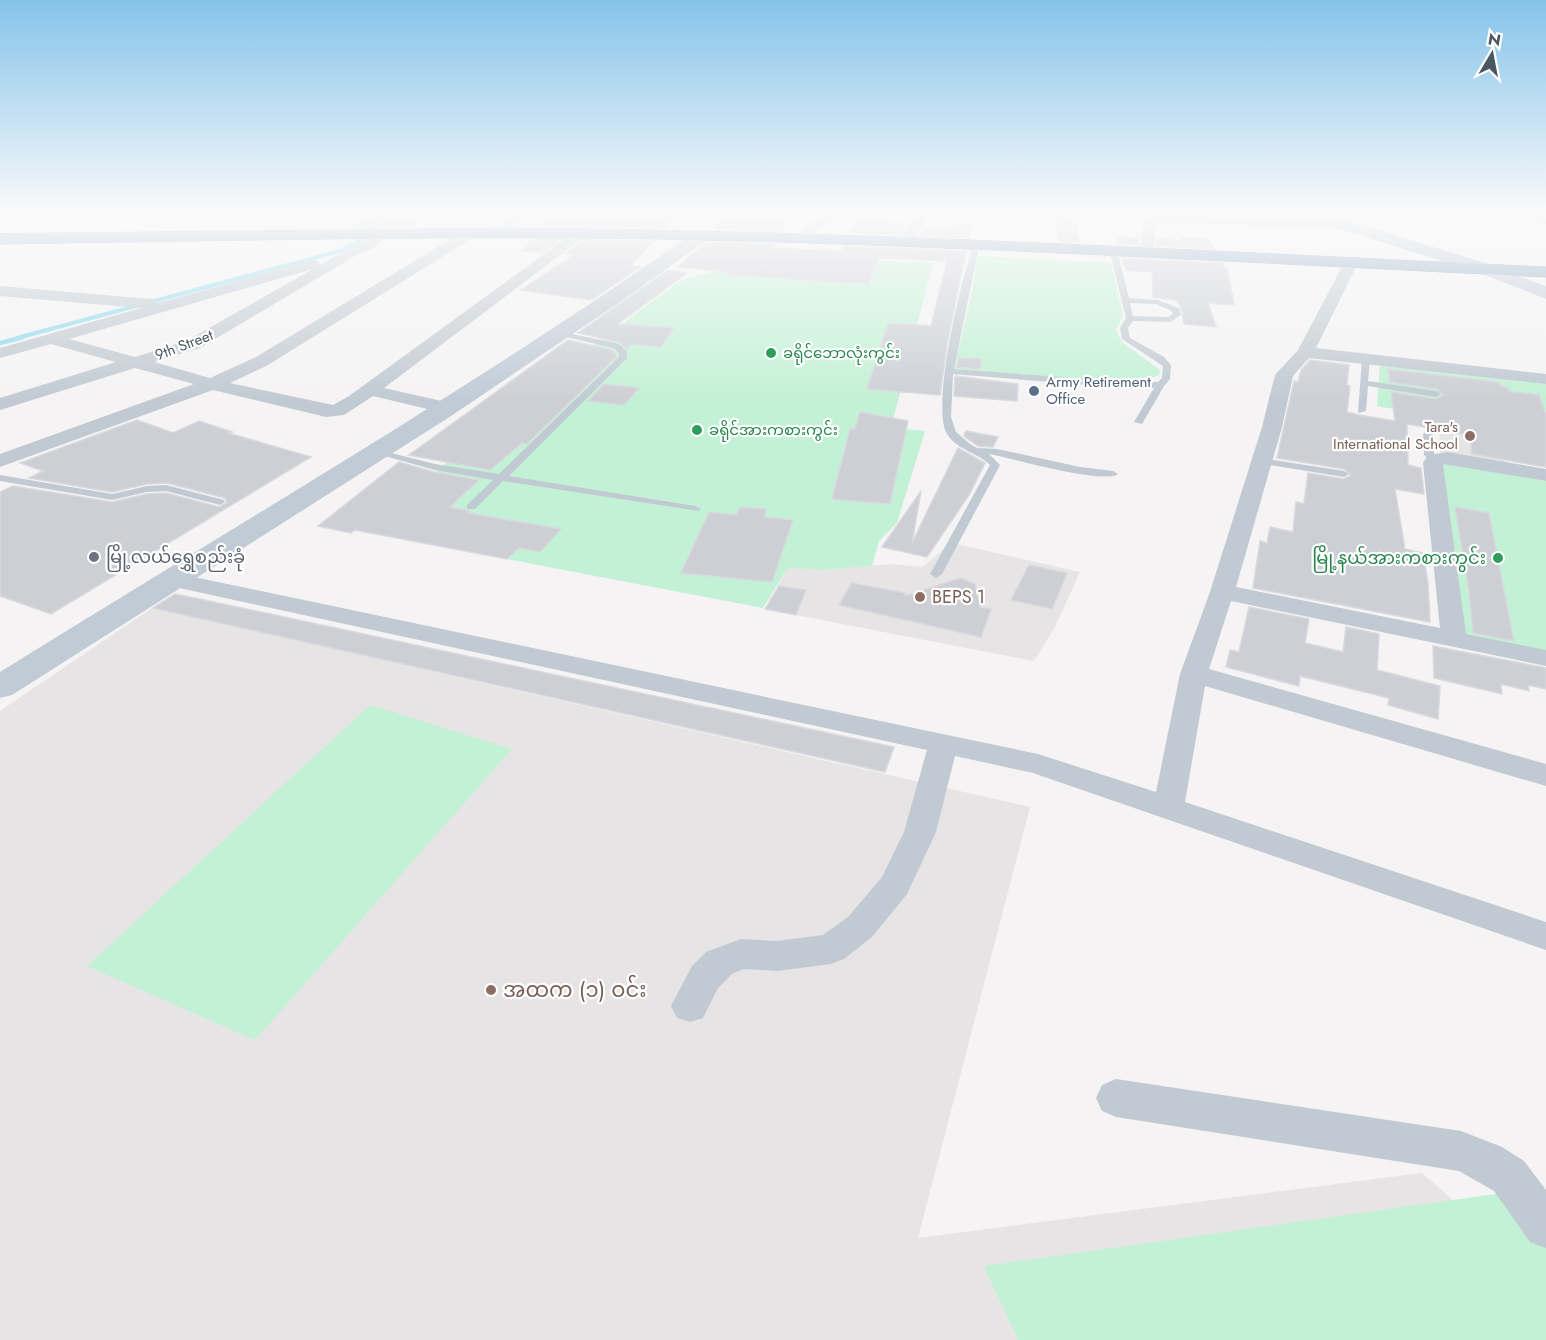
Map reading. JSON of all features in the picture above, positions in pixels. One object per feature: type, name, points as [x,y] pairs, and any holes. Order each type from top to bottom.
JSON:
[{"type":"street","points":[[0,353],[273,276]]},
{"type":"street","name":"9th Street","points":[[0,404],[187,347],[215,334],[312,276]]},
{"type":"street","points":[[0,461],[212,384],[262,361],[401,276]]},
{"type":"street","points":[[52,339],[212,384],[326,411],[337,411],[371,390],[524,276]]},
{"type":"street","points":[[5,678],[448,408],[644,276]]},
{"type":"street","points":[[1168,809],[1194,674],[1222,592],[1284,375],[1305,352],[1345,276]]},
{"type":"street","points":[[1503,276],[1546,292]]},
{"type":"street","points":[[0,291],[170,306]]},
{"type":"street","points":[[1305,352],[1546,379]]},
{"type":"street","points":[[371,390],[448,408]]},
{"type":"street","points":[[1454,639],[1435,459],[1447,458],[1546,475]]},
{"type":"street","points":[[170,579],[1038,764],[1546,936]]},
{"type":"street","points":[[1222,592],[1546,658]]},
{"type":"street","points":[[1194,674],[1546,775]]},
{"type":"street","points":[[690,1006],[705,977],[719,963],[741,954],[777,956],[831,949],[860,927],[895,885],[915,843],[943,744]]},
{"type":"street","points":[[1116,1098],[1461,1151],[1487,1162],[1509,1176],[1546,1226]]},
{"type":"lane","points":[[936,574],[995,465],[991,459],[960,443],[951,432],[946,420],[949,371],[970,276]]},
{"type":"lane","points":[[1120,276],[1130,318],[1124,328],[1126,339],[1161,358],[1167,365],[1166,379],[1160,385],[1139,422]]},
{"type":"lane","points":[[1127,300],[1168,305],[1176,310],[1176,315],[1170,320],[1130,318]]},
{"type":"lane","points":[[471,507],[623,358],[622,352],[616,346],[561,333]]},
{"type":"lane","points":[[1361,411],[1366,359]]},
{"type":"lane","points":[[949,371],[1112,384],[1160,385]]},
{"type":"lane","points":[[1364,383],[1436,394]]},
{"type":"lane","points":[[1428,434],[1429,455],[1435,459]]},
{"type":"lane","points":[[969,448],[1023,456],[1097,473],[1113,474]]},
{"type":"lane","points":[[375,452],[435,467],[695,509]]},
{"type":"lane","points":[[1261,461],[1344,474]]},
{"type":"lane","points":[[0,478],[112,497],[147,489],[166,488],[220,502]]},
{"type":"shaded area","name":"Tara's International School","points":[[1439,421],[1500,428],[1505,464],[1440,453]]},
{"type":"shaded area","name":"BEPS 1","points":[[952,543],[1080,572],[1055,627],[1034,661],[765,609],[788,568],[821,570],[890,564],[922,567]]},
{"type":"shaded area","name":"အထက (၁) ဝင်း","points":[[152,608],[1030,807],[918,1238],[1422,1173],[1546,1282],[1546,1340],[0,1340],[0,711]]},
{"type":"green space","name":"ခရိုင်အားကစားကွင်း","points":[[698,276],[930,276],[891,428],[925,431],[897,523],[879,541],[872,566],[821,570],[788,568],[763,608],[361,531],[586,351],[681,280]]},
{"type":"green space","points":[[974,276],[1114,276],[1123,315],[1116,330],[1122,342],[1160,370],[1159,375],[1146,380],[1117,383],[954,369]]},
{"type":"green space","points":[[1380,362],[1546,381],[1546,411],[1502,404],[1502,428],[1377,406]]},
{"type":"green space","name":"မြို့နယ်အားကစားကွင်း","points":[[1440,463],[1546,481],[1546,653],[1460,636]]},
{"type":"green space","points":[[370,705],[512,749],[255,1040],[87,966]]},
{"type":"green space","points":[[1510,1192],[1546,1243],[1546,1340],[1018,1340],[984,1266]]},
{"type":"building","points":[[543,276],[627,276],[591,300],[521,290]]},
{"type":"building","points":[[660,276],[684,276],[618,324],[674,328],[661,347],[631,344],[627,349],[619,342],[578,333]]},
{"type":"building","points":[[736,276],[872,276],[869,284]]},
{"type":"building","points":[[943,276],[961,276],[948,339],[940,395],[867,389],[888,323],[931,326]]},
{"type":"building","points":[[1152,276],[1228,276],[1234,305],[1208,303],[1216,327],[1184,324],[1181,307],[1176,300],[1153,297]]},
{"type":"building","points":[[568,340],[612,350],[617,356],[527,444],[522,443],[490,470],[409,455]]},
{"type":"building","points":[[959,358],[981,359],[980,369],[957,367]]},
{"type":"building","points":[[1310,360],[1349,365],[1347,385],[1350,386],[1347,412],[1395,421],[1391,392],[1436,399],[1443,395],[1436,389],[1390,382],[1388,369],[1499,382],[1500,386],[1508,388],[1509,391],[1539,395],[1546,415],[1546,467],[1472,454],[1470,435],[1407,424],[1408,465],[1421,468],[1424,494],[1395,489],[1405,549],[1423,553],[1428,583],[1430,622],[1253,588],[1260,541],[1267,543],[1270,527],[1293,532],[1296,502],[1304,504],[1308,473],[1344,479],[1351,475],[1344,469],[1277,458],[1294,381],[1298,382],[1301,370]]},
{"type":"building","points":[[955,376],[1018,384],[1017,401],[954,396]]},
{"type":"building","points":[[604,384],[639,388],[624,405],[588,401]]},
{"type":"building","points":[[860,412],[908,421],[890,504],[832,499],[850,429],[855,429]]},
{"type":"building","name":"မြို့လယ်ရွှေစည်းခုံ","points":[[137,420],[173,433],[199,421],[232,432],[228,433],[311,457],[51,614],[0,596],[0,492],[13,486],[112,502],[147,494],[166,493],[219,507],[227,503],[225,498],[167,483],[147,484],[112,492],[29,478],[43,471],[20,463]]},
{"type":"building","points":[[966,431],[998,437],[993,447],[978,446],[964,436]]},
{"type":"building","points":[[958,448],[985,463],[969,495],[927,557],[882,547],[921,491],[912,543]]},
{"type":"building","points":[[399,462],[434,472],[479,480],[450,507],[470,511],[468,513],[561,529],[540,552],[519,548],[507,559],[355,530],[351,533],[318,526]]},
{"type":"building","points":[[740,507],[766,509],[764,517],[793,520],[772,582],[681,573],[709,512],[736,515]]},
{"type":"building","points":[[1455,507],[1489,513],[1514,641],[1473,633],[1469,592]]},
{"type":"building","points":[[1029,565],[1067,573],[1052,609],[1011,600]]},
{"type":"building","points":[[960,578],[975,584],[980,607],[991,609],[981,637],[839,605],[852,583],[905,593],[904,596],[910,594],[922,596],[924,590]]},
{"type":"building","points":[[779,586],[806,590],[796,615],[765,609]]},
{"type":"building","points":[[175,594],[894,747],[885,772],[153,608]]},
{"type":"building","points":[[1249,607],[1309,619],[1305,643],[1343,652],[1346,627],[1379,634],[1377,670],[1440,686],[1438,719],[1388,705],[1389,698],[1300,676],[1299,686],[1226,667],[1230,650],[1239,652]]},
{"type":"building","points":[[1433,646],[1546,668],[1546,689],[1528,685],[1529,691],[1501,684],[1502,694],[1434,678]]},
{"type":"waterway","points":[[17,338],[249,276]]},
{"type":"waterway","points":[[0,343],[23,337]]},
{"type":"place","name":"ခရိုင်ဘောလုံးကွင်း","points":[[771,353]]},
{"type":"place","name":"Army Retirement Office","points":[[1034,391]]},
{"type":"place","name":"ခရိုင်အားကစားကွင်း","points":[[697,430]]},
{"type":"place","name":"Tara's International School","points":[[1470,436]]},
{"type":"place","name":"မြို့လယ်ရွှေစည်းခုံ","points":[[94,557]]},
{"type":"place","name":"မြို့နယ်အားကစားကွင်း","points":[[1498,558]]},
{"type":"place","name":"BEPS 1","points":[[920,597]]},
{"type":"place","name":"အထက (၁) ဝင်း","points":[[491,990]]}]
